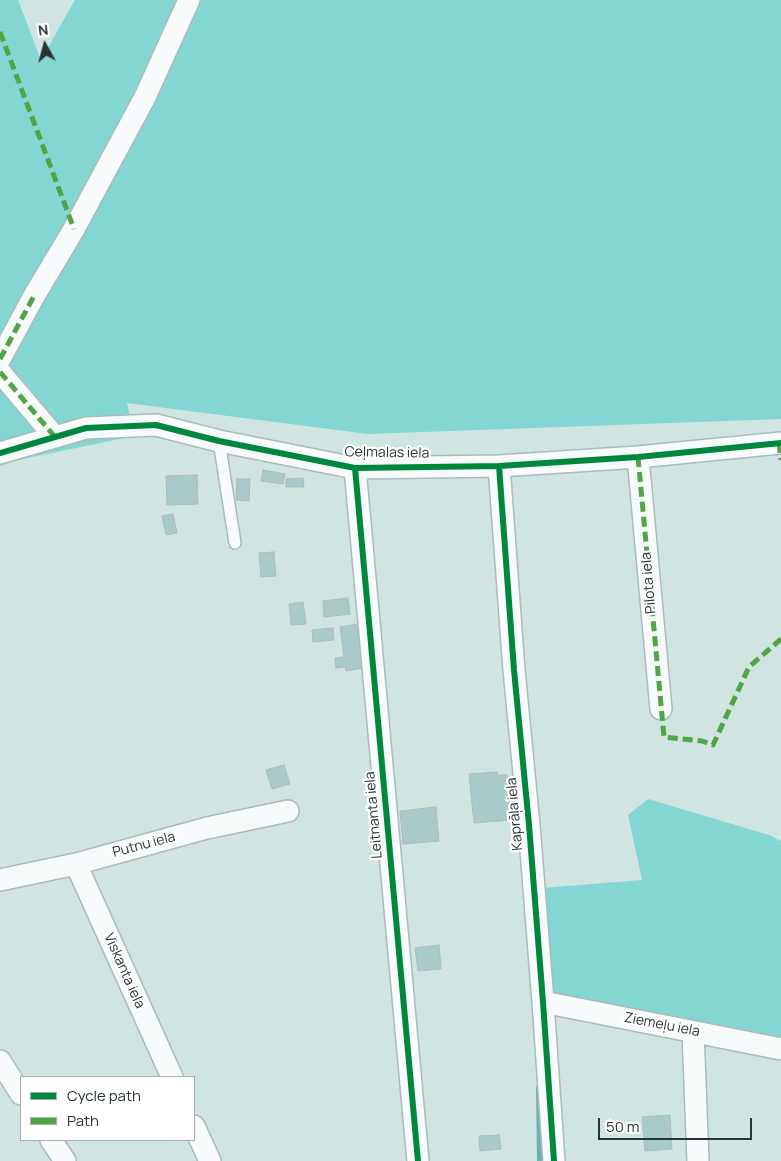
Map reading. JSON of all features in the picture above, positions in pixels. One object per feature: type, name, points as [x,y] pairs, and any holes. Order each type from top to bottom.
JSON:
[{"type":"street","points":[[0,359],[34,296],[74,229],[145,97],[189,0]]},
{"type":"street","points":[[0,372],[55,437]]},
{"type":"street","name":"Ceļmalas iela","points":[[0,453],[86,428],[156,426],[219,441],[355,468],[499,466],[780,449]]},
{"type":"street","name":"Pilota iela","points":[[638,457],[661,709]]},
{"type":"street","name":"Kaprāļa iela","points":[[499,466],[514,670],[530,834],[554,1161]]},
{"type":"street","name":"Leitnanta iela","points":[[355,468],[418,1161]]},
{"type":"street","name":"Putnu iela","points":[[0,880],[76,864],[207,828],[288,811]]},
{"type":"street","name":"Viskanta iela","points":[[76,864],[172,1076]]},
{"type":"street","name":"Ziemeļu iela","points":[[543,1002],[781,1049]]},
{"type":"street","points":[[693,1032],[698,1161]]},
{"type":"street","points":[[0,1061],[20,1092]]},
{"type":"street","points":[[195,1128],[210,1161]]},
{"type":"street","points":[[52,1141],[65,1161]]},
{"type":"lane","points":[[219,441],[235,543]]},
{"type":"shaded area","points":[[0,0],[18,0],[41,60],[75,0],[781,0],[781,419],[368,434],[127,403],[134,436],[13,461],[0,466]]},
{"type":"shaded area","points":[[648,799],[769,835],[781,841],[781,1037],[552,993],[542,888],[642,880],[628,815]]},
{"type":"building","points":[[263,470],[285,474],[283,484],[261,481]]},
{"type":"building","points":[[197,475],[198,504],[167,505],[166,476]]},
{"type":"building","points":[[303,478],[304,487],[286,487],[286,479]]},
{"type":"building","points":[[237,479],[250,479],[249,501],[236,500]]},
{"type":"building","points":[[173,514],[177,533],[166,535],[162,516]]},
{"type":"building","points":[[274,552],[276,576],[261,577],[259,553]]},
{"type":"building","points":[[348,598],[350,614],[324,617],[323,601]]},
{"type":"building","points":[[303,602],[306,624],[291,625],[289,604]]},
{"type":"building","points":[[357,624],[363,668],[346,671],[345,667],[336,668],[335,658],[344,657],[340,627]]},
{"type":"building","points":[[333,628],[334,640],[313,642],[312,630]]},
{"type":"building","points":[[284,765],[290,784],[272,789],[266,770]]},
{"type":"building","points":[[497,772],[497,775],[507,775],[511,820],[474,823],[469,774]]},
{"type":"building","points":[[436,807],[439,841],[403,844],[400,811]]},
{"type":"building","points":[[439,945],[441,969],[418,971],[415,948]]},
{"type":"building","points":[[670,1115],[672,1149],[645,1151],[642,1117]]},
{"type":"building","points":[[499,1135],[501,1149],[480,1151],[479,1136]]},
{"type":"waterway","points":[[539,1088],[540,1161]]},
{"type":"marked path","points":[[0,32],[74,229]]},
{"type":"marked path","points":[[0,359],[34,296]]},
{"type":"marked path","points":[[0,372],[55,437]]},
{"type":"marked path","points":[[779,443],[781,460]]},
{"type":"marked path","points":[[638,457],[664,737],[702,741],[713,745],[749,667],[781,639]]},
{"type":"cycle path","points":[[0,453],[86,428],[156,425],[219,441],[355,468],[499,466],[638,457],[781,443]]},
{"type":"cycle path","points":[[499,466],[514,670],[529,825],[554,1161]]},
{"type":"cycle path","points":[[355,468],[418,1161]]}]
